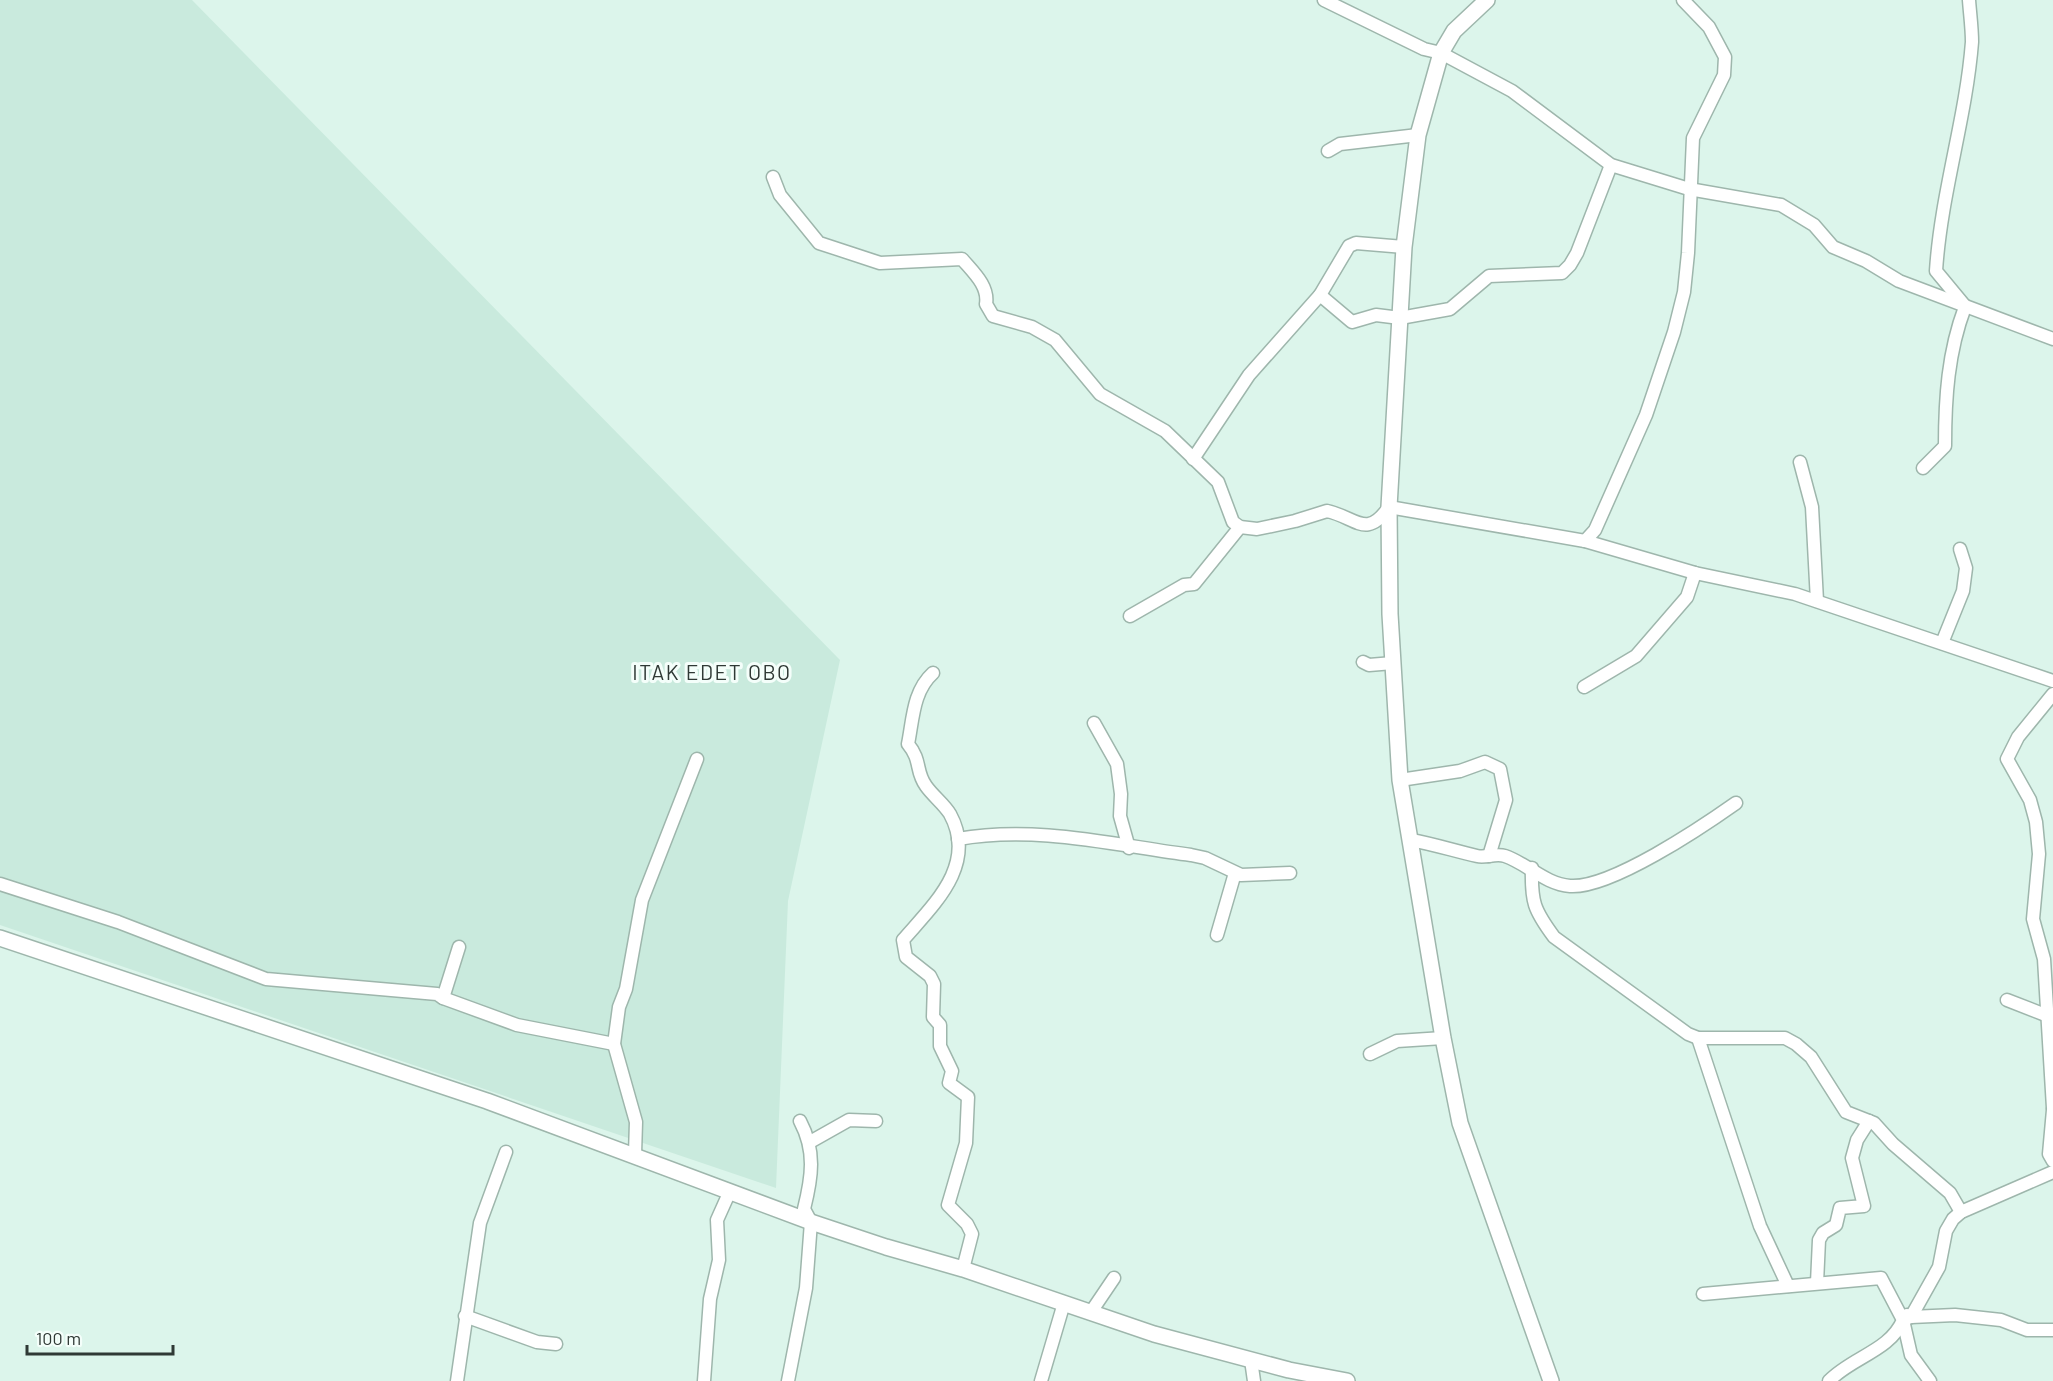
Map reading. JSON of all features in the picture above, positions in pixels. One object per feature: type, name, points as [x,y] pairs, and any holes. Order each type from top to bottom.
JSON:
[{"type":"street","points":[[1324,0],[1424,49],[1442,53],[1512,91],[1611,165],[1689,189],[1781,205],[1814,225],[1833,247],[1849,252],[1899,281],[2053,339]]},
{"type":"street","points":[[1487,0],[1454,31],[1442,53],[1418,135],[1404,247],[1389,507],[1393,663],[1400,780],[1443,1038],[1460,1123],[1551,1381]]},
{"type":"street","points":[[1585,541],[1595,530],[1646,415],[1674,332],[1684,292],[1688,253],[1693,138],[1724,75],[1725,57],[1709,27],[1683,0]]},
{"type":"street","points":[[1965,307],[1936,271],[1939,229],[1962,114],[1972,40],[1969,0]]},
{"type":"street","points":[[1328,151],[1340,144],[1418,135]]},
{"type":"street","points":[[1320,295],[1352,321],[1376,315],[1400,318],[1450,309],[1489,276],[1562,273],[1577,253],[1611,165]]},
{"type":"street","points":[[773,177],[780,195],[819,243],[880,263],[962,259],[983,285],[988,296],[986,304],[993,316],[1032,327],[1055,340],[1100,394],[1165,431],[1221,487],[1233,522],[1240,526],[1257,529],[1328,511],[1352,522],[1369,525],[1377,522],[1389,507]]},
{"type":"street","points":[[1192,459],[1249,375],[1320,295],[1349,246],[1368,242],[1404,247]]},
{"type":"street","points":[[1923,468],[1945,446],[1945,397],[1955,334],[1965,307]]},
{"type":"street","points":[[1800,462],[1812,507],[1817,601]]},
{"type":"street","points":[[1389,507],[1585,541],[1695,573],[1795,594],[2053,681]]},
{"type":"street","points":[[1130,616],[1184,585],[1194,584],[1240,526]]},
{"type":"street","points":[[1942,643],[1963,591],[1962,580],[1966,568],[1960,549]]},
{"type":"street","points":[[1584,687],[1636,656],[1687,597],[1695,573]]},
{"type":"street","points":[[1363,662],[1369,665],[1393,663]]},
{"type":"street","points":[[933,673],[923,682],[918,693],[908,744],[917,755],[920,776],[926,787],[950,814],[958,839],[955,874],[903,940],[903,945],[906,957],[930,976],[934,984],[933,1017],[940,1025],[940,1046],[952,1071],[949,1083],[968,1097],[966,1143],[948,1204],[967,1224],[972,1234],[963,1269]]},
{"type":"street","points":[[2053,694],[2018,737],[2007,759],[2030,800],[2036,822],[2039,854],[2033,918],[2044,959],[2053,1109],[2049,1154],[2053,1161]]},
{"type":"street","points":[[1094,723],[1117,764],[1121,784],[1120,816],[1130,848]]},
{"type":"street","points":[[635,1154],[636,1122],[614,1044],[642,900],[697,759]]},
{"type":"street","points":[[1400,780],[1460,771],[1485,762],[1500,770],[1506,800],[1489,856]]},
{"type":"street","points":[[1411,840],[1489,856],[1502,855],[1532,867],[1543,877],[1559,885],[1586,886],[1596,883],[1702,827],[1736,803]]},
{"type":"street","points":[[958,839],[977,835],[1054,835],[1205,858],[1234,873],[1251,876],[1290,873]]},
{"type":"street","points":[[1532,867],[1531,898],[1541,920],[1554,937],[1688,1034],[1698,1038],[1785,1038],[1796,1044],[1811,1057],[1846,1112],[1869,1121],[1950,1193],[1961,1212]]},
{"type":"street","points":[[1217,935],[1234,873]]},
{"type":"street","points":[[0,884],[129,926],[266,979],[437,994],[517,1025],[614,1044]]},
{"type":"street","points":[[0,938],[487,1101],[635,1154],[811,1222],[963,1269],[1154,1334],[1251,1360],[1347,1381]]},
{"type":"street","points":[[443,998],[459,947]]},
{"type":"street","points":[[2007,1000],[2048,1016]]},
{"type":"street","points":[[1371,1054],[1396,1041],[1443,1038]]},
{"type":"street","points":[[1698,1038],[1761,1226],[1788,1286]]},
{"type":"street","points":[[810,1142],[849,1120],[876,1121]]},
{"type":"street","points":[[788,1381],[806,1288],[811,1222],[804,1209],[813,1166],[810,1142],[800,1121]]},
{"type":"street","points":[[1817,1283],[1819,1240],[1822,1233],[1836,1225],[1840,1208],[1864,1206],[1852,1158],[1857,1140],[1869,1121]]},
{"type":"street","points":[[457,1381],[480,1223],[506,1152]]},
{"type":"street","points":[[1829,1381],[1839,1371],[1896,1336],[1939,1267],[1946,1231],[1961,1212],[2053,1172]]},
{"type":"street","points":[[704,1381],[710,1299],[719,1260],[717,1220],[730,1191]]},
{"type":"street","points":[[1950,1193],[1981,1203]]},
{"type":"street","points":[[1092,1312],[1114,1278]]},
{"type":"street","points":[[1703,1293],[1881,1278],[1897,1308],[1907,1319],[1911,1355],[1930,1381]]},
{"type":"street","points":[[1041,1381],[1064,1303]]},
{"type":"street","points":[[1907,1319],[1955,1315],[2001,1320],[2027,1330],[2053,1330]]},
{"type":"street","points":[[465,1316],[537,1341],[556,1344]]},
{"type":"street","points":[[1251,1360],[1254,1381]]},
{"type":"shaded area","points":[[0,0],[192,0],[840,660],[788,901],[776,1188],[0,925]]},
{"type":"district","name":"ITAK EDET OBO","points":[[712,671]]}]
